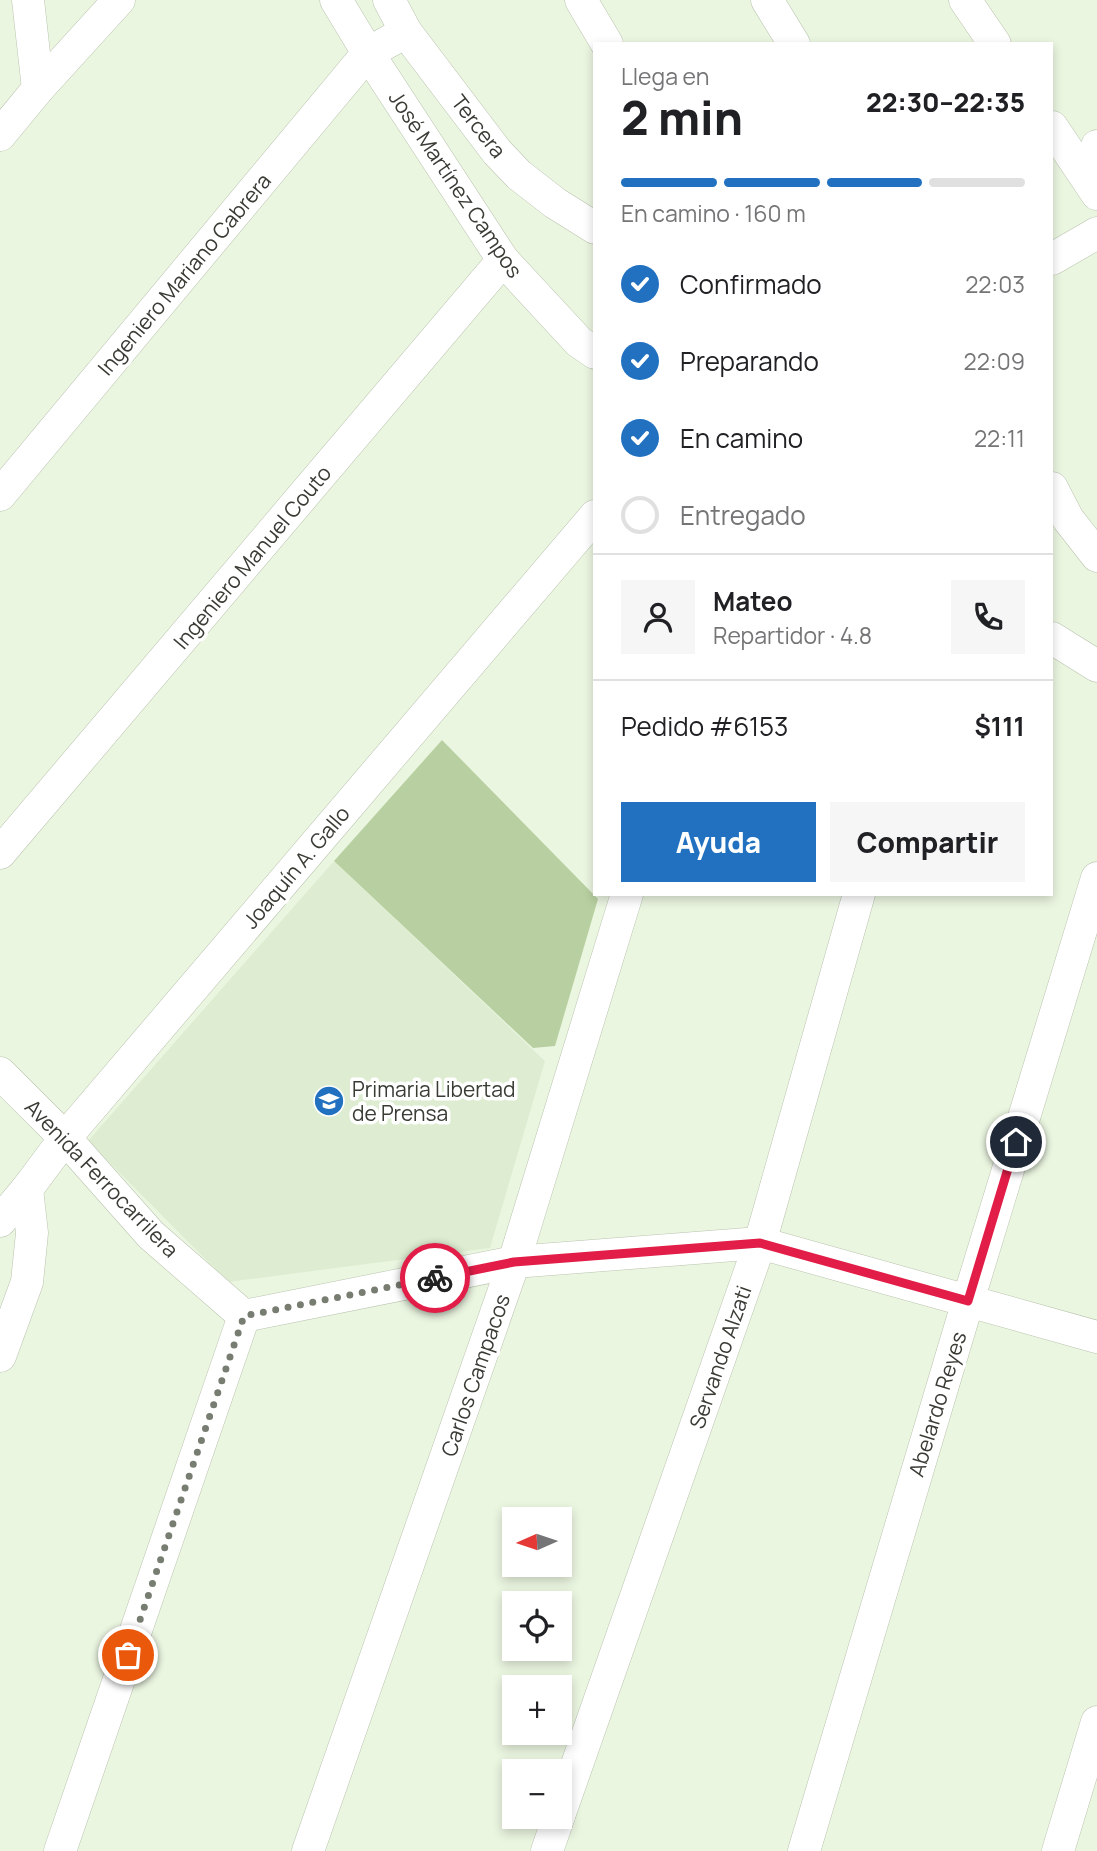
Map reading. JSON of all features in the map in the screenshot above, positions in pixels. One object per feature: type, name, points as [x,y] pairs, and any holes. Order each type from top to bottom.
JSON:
[{"type":"street","points":[[29,0],[38,89]]},
{"type":"street","points":[[0,135],[119,0]]},
{"type":"street","name":"José Martínez Campos","points":[[336,0],[503,260],[579,342],[593,352]]},
{"type":"street","name":"Tercera","points":[[389,0],[406,32],[497,152],[519,175],[555,203],[593,227]]},
{"type":"street","points":[[581,0],[606,42]]},
{"type":"street","points":[[767,0],[793,42]]},
{"type":"street","points":[[965,0],[994,42]]},
{"type":"street","points":[[368,52],[406,32]]},
{"type":"street","name":"Ingeniero Mariano Cabrera","points":[[0,495],[368,52]]},
{"type":"street","points":[[1053,128],[1092,186]]},
{"type":"street","points":[[1092,186],[1097,146]]},
{"type":"street","points":[[1053,258],[1097,233]]},
{"type":"street","name":"Ingeniero Manuel Couto","points":[[0,853],[503,260]]},
{"type":"street","points":[[1053,491],[1060,514],[1097,556]]},
{"type":"street","name":"Joaquín A. Gallo","points":[[0,1221],[65,1139],[593,518]]},
{"type":"street","points":[[1053,639],[1097,666]]},
{"type":"street","name":"Abelardo Reyes","points":[[804,1851],[1097,877]]},
{"type":"street","name":"Carlos Campacos","points":[[308,1851],[514,1262],[626,896]]},
{"type":"street","name":"Servando Alzati","points":[[572,1778],[760,1243],[858,896]]},
{"type":"street","name":"Avenida Ferrocarrilera","points":[[0,1073],[65,1139],[151,1235],[244,1316]]},
{"type":"street","points":[[0,1356],[27,1282],[32,1233],[27,1189]]},
{"type":"street","points":[[60,1851],[244,1316],[514,1262],[760,1243],[1097,1337]]},
{"type":"street","points":[[1058,1851],[1097,1722]]},
{"type":"street","name":"Servando Alzati","points":[[547,1851],[554,1829]]},
{"type":"shaded area","name":"Primaria Libertad de Prensa","points":[[334,861],[545,1061],[490,1248],[228,1282],[88,1141]]},
{"type":"green space","points":[[442,740],[598,899],[555,1046],[533,1048],[334,861]]},
{"type":"way so far","points":[[128,1655],[244,1316],[435,1278]]},
{"type":"place","name":"Primaria Libertad de Prensa","points":[[329,1101]]},
{"type":"route","points":[[435,1278],[514,1262],[760,1243],[968,1301],[1016,1142]]}]
